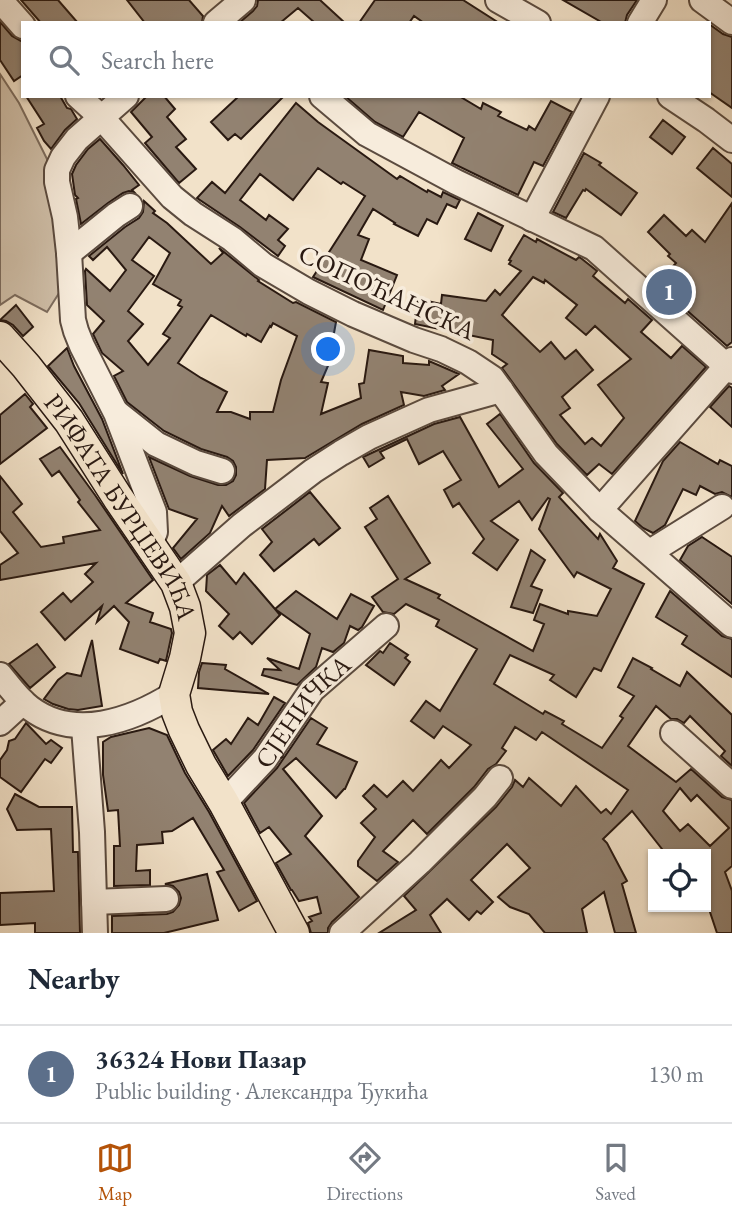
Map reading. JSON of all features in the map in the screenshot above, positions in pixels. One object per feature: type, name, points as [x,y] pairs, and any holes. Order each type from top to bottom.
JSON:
[{"type":"main road","name":"РИФАТА БУРЏЕВИЋА","points":[[0,337],[62,411],[176,583],[185,607],[190,633],[174,694]]},
{"type":"main road","points":[[174,694],[177,712],[201,765],[294,933]]},
{"type":"street","points":[[0,0],[21,24]]},
{"type":"street","points":[[498,0],[535,21]]},
{"type":"street","points":[[641,21],[653,0]]},
{"type":"street","points":[[702,0],[732,22]]},
{"type":"street","name":"СОПОЋАНСКА","points":[[80,98],[101,117],[172,197],[232,239],[263,265],[353,314],[441,349],[492,378],[546,454],[600,510],[728,619]]},
{"type":"street","points":[[124,98],[77,139],[63,157],[57,170],[57,182],[65,217],[73,320],[82,346],[116,413],[154,512],[155,532],[150,544]]},
{"type":"street","points":[[324,98],[367,134],[456,182],[594,248],[730,366],[600,510]]},
{"type":"street","points":[[532,219],[596,98]]},
{"type":"street","points":[[673,98],[732,140]]},
{"type":"street","points":[[69,253],[130,206]]},
{"type":"street","points":[[176,583],[242,525],[341,453],[429,410],[501,390]]},
{"type":"street","points":[[116,413],[156,444],[196,463],[222,471]]},
{"type":"street","points":[[650,552],[722,507]]},
{"type":"street","name":"СЈЕНИЧКА","points":[[224,803],[265,759],[312,690],[386,626]]},
{"type":"street","points":[[0,675],[23,702],[37,713],[58,722],[84,727],[130,716],[174,694]]},
{"type":"street","points":[[0,723],[23,702]]},
{"type":"street","points":[[84,727],[92,832],[95,933]]},
{"type":"street","points":[[673,733],[732,786]]},
{"type":"street","points":[[342,933],[420,862],[485,797],[500,778]]},
{"type":"street","points":[[94,902],[166,899]]},
{"type":"shaded area","points":[[0,74],[19,103],[49,163],[61,290],[47,312],[15,295],[0,305]]},
{"type":"building","points":[[21,0],[58,0],[76,21],[39,21]]},
{"type":"building","points":[[127,0],[189,0],[203,16],[202,21],[143,21]]},
{"type":"building","points":[[258,0],[320,0],[343,21],[313,21],[298,8],[282,21],[241,21],[257,6]]},
{"type":"building","points":[[375,0],[463,0],[496,21],[421,21],[414,16],[410,21],[360,21]]},
{"type":"building","points":[[563,0],[637,0],[626,21],[600,21]]},
{"type":"building","points":[[0,22],[12,36],[21,41],[21,76],[14,81],[0,60]]},
{"type":"building","points":[[711,25],[732,37],[732,108],[711,93]]},
{"type":"building","points":[[27,98],[61,98],[77,119],[51,149],[37,128],[44,124]]},
{"type":"building","points":[[145,98],[166,98],[175,109],[167,117],[186,139],[176,147],[196,169],[179,183],[145,143],[152,137],[131,112]]},
{"type":"building","points":[[237,98],[282,98],[241,139],[235,134],[228,140],[211,122]]},
{"type":"building","points":[[347,98],[462,98],[481,109],[483,103],[501,112],[498,116],[527,130],[529,126],[535,130],[551,101],[572,112],[543,166],[534,162],[518,195],[452,163],[464,138],[419,112],[403,137],[375,122]]},
{"type":"building","points":[[296,103],[397,179],[400,176],[427,192],[428,190],[441,197],[443,192],[460,200],[456,208],[447,204],[437,224],[427,219],[418,236],[373,209],[358,235],[369,239],[361,260],[397,275],[383,310],[313,277],[365,196],[343,182],[341,184],[318,168],[293,200],[260,174],[240,200],[266,220],[269,215],[288,229],[278,240],[285,246],[278,256],[197,198],[212,182],[225,193]]},
{"type":"building","points":[[663,120],[685,137],[672,154],[650,137]]},
{"type":"building","points":[[100,139],[139,185],[132,190],[134,192],[123,193],[81,224],[72,174],[88,149]]},
{"type":"building","points":[[713,148],[732,164],[732,197],[697,168]]},
{"type":"building","points":[[584,153],[601,163],[599,165],[637,193],[621,215],[586,189],[566,218],[553,212]]},
{"type":"building","points":[[144,201],[155,211],[153,213],[211,264],[223,253],[219,248],[258,281],[293,303],[296,302],[336,322],[332,344],[337,345],[321,382],[328,383],[321,414],[361,398],[359,384],[364,383],[369,350],[403,356],[403,363],[429,365],[429,361],[459,374],[442,386],[445,390],[424,396],[401,392],[404,405],[362,424],[305,458],[267,460],[265,489],[229,516],[222,506],[210,533],[181,559],[173,548],[197,519],[169,509],[149,457],[190,476],[218,485],[233,481],[236,467],[227,457],[201,449],[164,431],[127,402],[114,376],[123,371],[102,353],[93,334],[104,321],[87,305],[86,269],[110,291],[126,270],[107,247],[93,260],[89,256],[139,218],[143,212]],"holes":[[[149,237],[170,253],[153,284],[181,300],[178,305],[182,307],[163,334],[170,338],[148,365],[128,341],[143,324],[128,311],[154,276],[132,260]],[[211,315],[261,342],[273,323],[297,336],[273,412],[250,412],[250,419],[231,412],[217,412],[227,392],[178,363]]]},
{"type":"building","points":[[732,203],[732,342],[727,346],[657,284],[676,263],[648,232],[664,215],[686,236],[692,230],[705,242]]},
{"type":"building","points":[[478,213],[503,226],[491,251],[465,239]]},
{"type":"building","points":[[524,235],[576,260],[579,257],[597,271],[593,276],[625,303],[628,299],[652,320],[641,332],[671,358],[682,346],[706,367],[612,474],[599,464],[587,475],[557,444],[502,368],[507,364],[492,354],[493,340],[415,324],[418,299],[441,304],[442,295],[486,301],[495,290],[500,295],[521,271],[509,264]],"holes":[[[533,277],[544,283],[545,280],[577,305],[566,318],[586,335],[595,326],[631,359],[598,385],[624,418],[601,446],[592,438],[585,444],[560,415],[570,408],[562,397],[593,370],[576,350],[565,359],[551,342],[540,352],[502,315]]]},
{"type":"building","points":[[16,305],[33,327],[23,336],[13,325],[0,320]]},
{"type":"building","points":[[67,348],[102,419],[123,474],[79,403],[48,366]]},
{"type":"building","points":[[729,386],[732,388],[732,427],[710,407]]},
{"type":"building","points":[[25,394],[33,404],[30,407],[47,428],[0,464],[0,415]]},
{"type":"building","points":[[500,414],[534,463],[563,493],[559,497],[598,539],[600,534],[617,561],[613,568],[644,584],[601,671],[594,668],[576,697],[550,680],[554,675],[510,655],[494,684],[543,714],[545,711],[564,721],[562,724],[602,748],[623,718],[620,716],[634,696],[618,687],[633,658],[680,686],[687,672],[732,715],[732,766],[721,756],[725,751],[690,716],[684,723],[671,719],[656,706],[628,746],[676,782],[691,769],[722,797],[732,800],[732,866],[725,872],[732,891],[732,933],[717,933],[710,912],[711,849],[662,849],[632,811],[603,839],[627,881],[622,884],[636,933],[615,933],[604,892],[582,909],[587,933],[545,933],[529,914],[510,907],[498,897],[530,868],[507,844],[471,880],[493,902],[481,914],[477,911],[469,920],[447,899],[430,915],[441,933],[379,933],[416,910],[404,896],[496,807],[515,780],[523,787],[529,778],[561,806],[576,786],[601,813],[606,809],[611,814],[628,790],[542,732],[536,740],[515,727],[502,748],[506,751],[496,764],[488,769],[474,787],[427,834],[413,820],[383,851],[398,862],[377,881],[358,866],[358,861],[375,837],[361,823],[376,809],[363,796],[374,785],[387,797],[403,781],[413,791],[441,760],[449,768],[471,745],[443,726],[434,738],[411,721],[426,701],[440,711],[477,649],[436,626],[439,620],[406,604],[394,614],[383,612],[372,597],[398,579],[365,527],[377,519],[370,508],[388,496],[430,563],[405,579],[440,595],[438,598],[533,651],[544,624],[534,620],[540,604],[568,614],[568,611],[597,616],[611,589],[577,572],[574,577],[539,529],[550,499],[548,498],[532,520],[519,501],[491,521],[518,540],[497,570],[473,553],[484,539],[459,503],[453,507],[444,490],[461,480],[443,451],[419,464],[407,439],[380,452],[384,458],[369,467],[363,457],[434,424],[460,417],[499,487],[523,469],[487,424]],"holes":[[[680,788],[691,801],[697,795],[729,828],[710,846],[688,824],[680,831],[663,811]]]},
{"type":"building","points":[[680,442],[718,464],[720,460],[732,466],[732,497],[722,492],[715,494],[700,486],[696,495],[683,489],[665,525],[653,533],[635,521],[663,461]]},
{"type":"building","points":[[60,447],[153,580],[126,603],[153,613],[150,622],[171,629],[166,661],[160,659],[158,663],[120,649],[129,622],[114,606],[97,622],[102,606],[65,640],[41,612],[63,593],[71,602],[93,582],[85,574],[96,563],[0,580],[0,565],[18,553],[0,531],[0,476],[22,504],[13,512],[41,547],[64,543],[63,537],[100,530],[59,471],[52,476],[40,459]]},
{"type":"building","points":[[310,492],[340,528],[319,545],[314,539],[274,571],[260,555],[272,542],[262,529]]},
{"type":"building","points":[[702,537],[732,557],[732,604],[680,560],[688,546]]},
{"type":"building","points":[[531,550],[545,560],[531,586],[542,590],[533,613],[511,607]]},
{"type":"building","points":[[220,565],[236,584],[244,573],[280,615],[252,644],[240,632],[233,639],[219,626],[229,614],[206,591],[207,575]]},
{"type":"building","points":[[296,591],[337,619],[351,594],[374,606],[362,627],[358,630],[350,626],[344,643],[333,652],[322,648],[316,667],[297,685],[262,675],[264,669],[280,670],[267,658],[299,669],[310,634],[275,609]]},
{"type":"building","points":[[670,591],[722,636],[732,639],[732,677],[682,644],[687,636],[656,617]]},
{"type":"building","points":[[92,640],[102,706],[68,709],[44,699],[58,680],[67,673],[81,676]]},
{"type":"building","points":[[390,643],[408,655],[405,658],[410,662],[394,685],[366,665],[380,651],[383,653]]},
{"type":"building","points":[[37,644],[55,667],[30,688],[9,664]]},
{"type":"building","points":[[202,663],[226,665],[225,669],[269,694],[198,688]]},
{"type":"building","points":[[274,697],[285,703],[253,750],[228,776],[213,750],[226,739],[231,744],[248,718],[258,725]]},
{"type":"building","points":[[311,718],[327,728],[317,744],[357,762],[345,789],[336,798],[296,758],[283,769],[322,816],[305,836],[359,897],[332,922],[328,933],[311,933],[308,923],[312,921],[309,917],[321,913],[317,897],[299,901],[276,863],[291,854],[269,827],[260,833],[244,803],[277,768]]},
{"type":"building","points":[[26,723],[46,744],[51,740],[62,748],[51,763],[45,759],[21,792],[0,777],[0,760],[9,741],[15,739]]},
{"type":"building","points":[[149,728],[167,735],[185,773],[257,901],[239,911],[217,872],[224,870],[193,818],[172,831],[162,832],[163,843],[137,845],[136,871],[150,870],[150,885],[114,886],[114,846],[120,846],[118,810],[108,811],[103,775],[103,742],[111,737]]},
{"type":"building","points":[[15,794],[39,807],[72,807],[73,852],[78,852],[80,933],[35,933],[35,923],[0,925],[0,893],[54,891],[51,829],[17,830],[7,809]]},
{"type":"building","points":[[207,874],[218,920],[164,933],[112,933],[112,916],[173,912],[181,898],[173,886],[165,884]]},
{"type":"place","name":"36324 Нови Пазар","points":[[669,292]]}]
